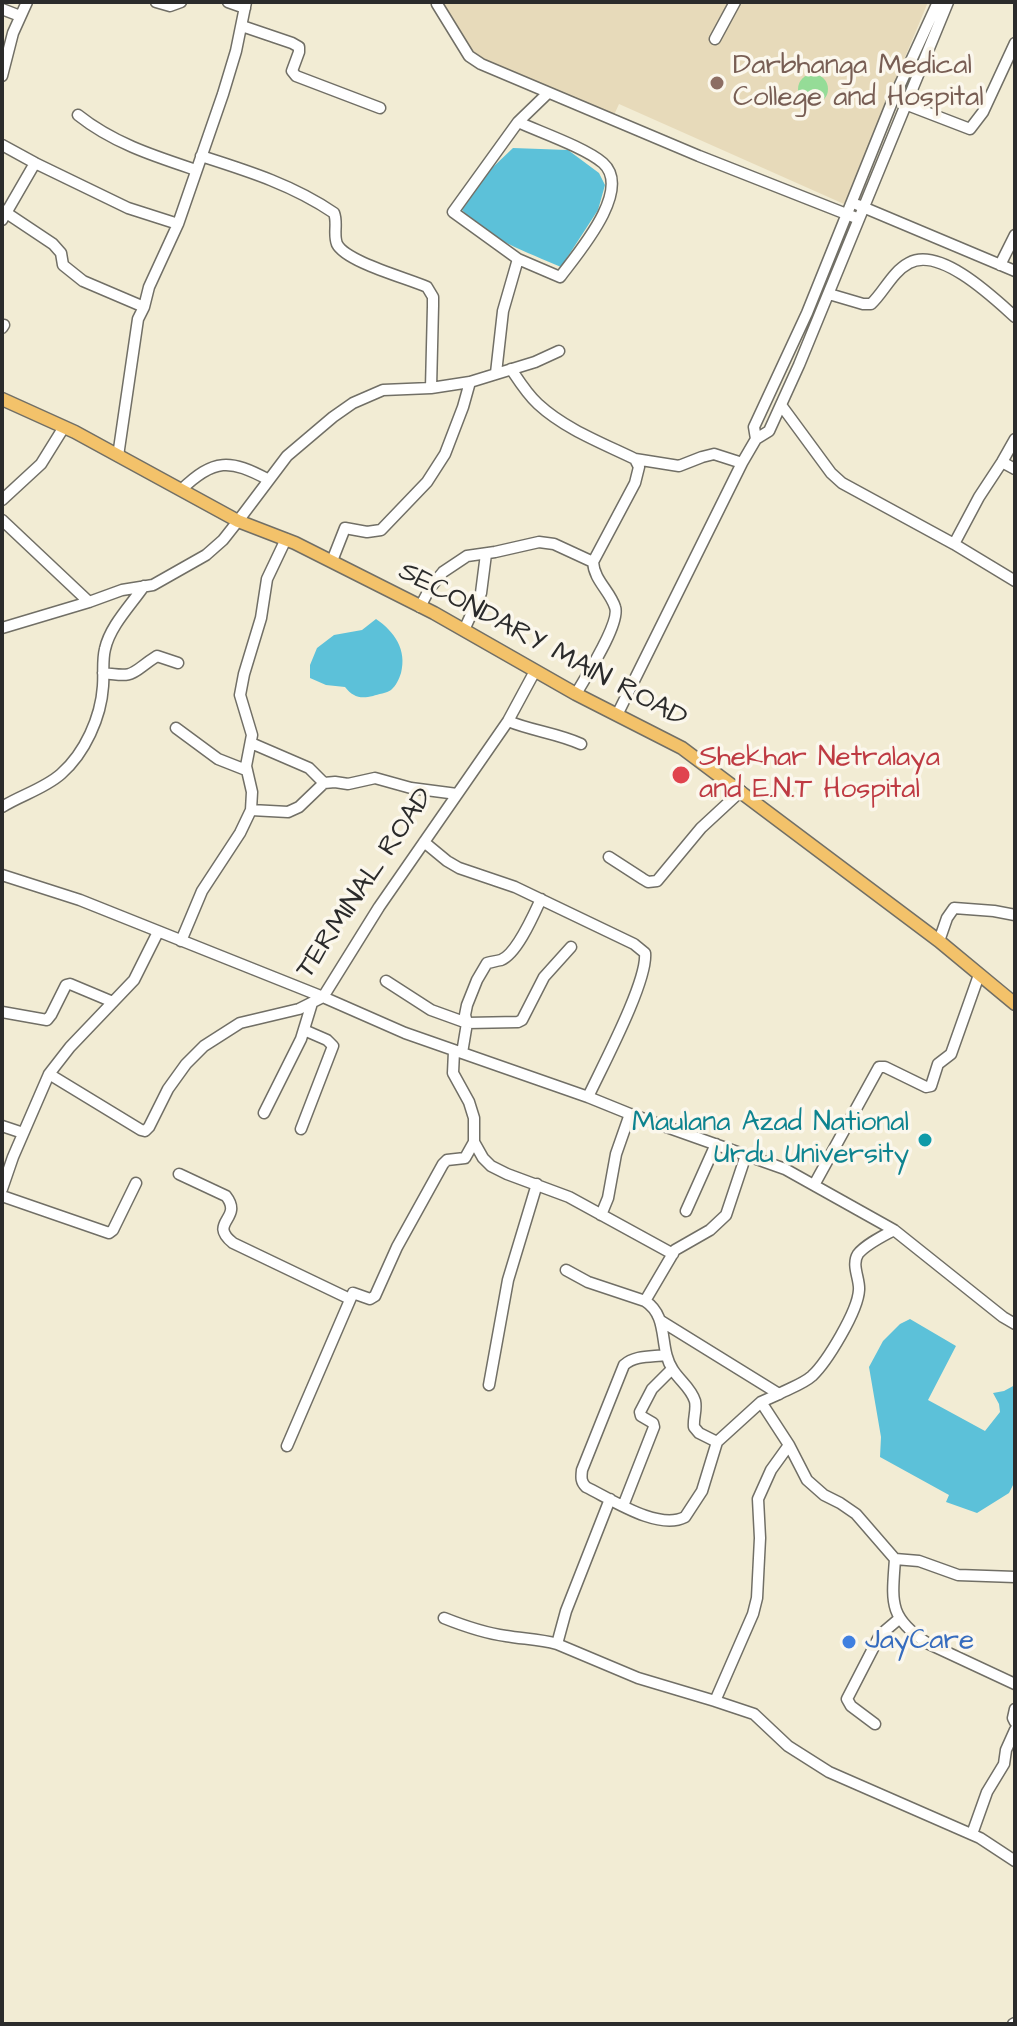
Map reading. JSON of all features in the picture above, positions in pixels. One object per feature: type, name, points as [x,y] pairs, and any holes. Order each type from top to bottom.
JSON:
[{"type":"main road","name":"SECONDARY MAIN ROAD","points":[[2,399],[64,427],[238,521],[332,561],[682,748],[939,941],[1015,1004]]},
{"type":"street","points":[[2,76],[4,59],[27,2]]},
{"type":"street","points":[[156,2],[170,6],[181,2]]},
{"type":"street","points":[[118,456],[138,319],[178,224],[236,51],[246,5],[228,2]]},
{"type":"street","points":[[715,39],[735,2]]},
{"type":"street","points":[[617,715],[742,463],[756,439],[769,431],[781,405],[859,219],[858,205],[892,102],[938,2]]},
{"type":"street","points":[[756,439],[754,427],[807,313],[848,214],[858,205],[905,104],[948,2]]},
{"type":"street","points":[[435,3],[469,56],[496,71],[859,219]]},
{"type":"street","points":[[2,9],[20,16]]},
{"type":"street","points":[[242,26],[299,47],[292,71],[296,76],[380,108]]},
{"type":"street","points":[[905,104],[970,129],[983,112],[1015,43]]},
{"type":"street","points":[[1003,68],[1015,74]]},
{"type":"street","points":[[518,122],[584,151],[605,164],[612,182],[611,198],[590,237],[560,277],[518,259],[453,212],[518,122],[548,93]]},
{"type":"street","points":[[78,115],[93,127],[133,148],[196,170]]},
{"type":"street","points":[[2,145],[128,208],[178,224]]},
{"type":"street","points":[[201,156],[294,188],[334,213],[337,220],[336,241],[347,254],[427,287],[433,297],[431,388]]},
{"type":"street","points":[[35,163],[3,214],[53,244],[61,253],[63,265],[76,277],[144,307]]},
{"type":"street","points":[[858,205],[1015,271]]},
{"type":"street","points":[[1000,265],[1015,235]]},
{"type":"street","points":[[496,373],[503,311],[518,259]]},
{"type":"street","points":[[829,294],[871,304],[901,268],[916,260],[924,260],[964,276],[1015,317]]},
{"type":"street","points":[[807,313],[818,318]]},
{"type":"street","points":[[2,628],[122,590],[159,582],[206,555],[223,540],[287,456],[353,403],[383,390],[431,388],[470,382],[535,362],[559,351]]},
{"type":"street","points":[[511,369],[528,394],[548,412],[590,438],[635,459],[679,466],[714,454],[742,463]]},
{"type":"street","points":[[332,561],[345,528],[367,532],[381,530],[435,470],[445,454],[470,382]]},
{"type":"street","points":[[781,405],[836,478],[1015,581]]},
{"type":"street","points":[[2,500],[41,464],[64,427]]},
{"type":"street","points":[[954,544],[1015,439]]},
{"type":"street","points":[[576,694],[616,616],[615,606],[594,572],[593,562],[635,483],[639,467],[635,459]]},
{"type":"street","points":[[1002,462],[1015,469]]},
{"type":"street","points":[[181,490],[204,471],[220,465],[244,467],[269,480]]},
{"type":"street","points":[[2,520],[89,602]]},
{"type":"street","points":[[181,941],[202,891],[240,833],[251,810],[252,792],[246,770],[250,729],[240,695],[241,686],[261,618],[267,579],[286,539]]},
{"type":"street","points":[[420,607],[443,572],[467,556],[545,542],[593,562]]},
{"type":"street","points":[[464,630],[481,593],[486,554]]},
{"type":"street","points":[[2,807],[48,784],[72,763],[92,728],[98,710],[103,688],[103,658],[109,637],[144,586]]},
{"type":"street","points":[[103,673],[132,675],[157,656],[178,663]]},
{"type":"street","name":"TERMINAL ROAD","points":[[49,1074],[145,1131],[168,1089],[204,1046],[240,1023],[299,1009],[323,997],[379,907],[508,721],[535,671]]},
{"type":"street","points":[[508,721],[564,736],[581,744]]},
{"type":"street","points":[[176,728],[218,759],[246,770]]},
{"type":"street","points":[[251,743],[309,768],[324,783]]},
{"type":"street","points":[[251,810],[294,810],[324,783],[348,784],[375,778],[402,786],[457,794]]},
{"type":"street","points":[[609,857],[648,882],[657,881],[701,828],[741,791]]},
{"type":"street","points":[[424,842],[459,868],[515,887],[634,944],[645,953],[645,964],[634,997],[588,1097]]},
{"type":"street","points":[[2,875],[80,900],[405,1033],[785,1169],[894,1230],[1015,1324]]},
{"type":"street","points":[[287,1446],[353,1292],[370,1299],[375,1296],[397,1247],[443,1164],[447,1160],[465,1158],[474,1142],[474,1118],[453,1073],[467,1023],[467,1005],[485,965],[501,960],[511,952],[541,899]]},
{"type":"street","points":[[939,941],[954,908],[1015,915]]},
{"type":"street","points":[[2,1189],[49,1074],[70,1047],[134,980],[158,932]]},
{"type":"street","points":[[386,981],[431,1010],[467,1023],[514,1023],[520,1021],[544,977],[571,947]]},
{"type":"street","points":[[814,1185],[879,1067],[926,1087],[931,1086],[938,1064],[953,1050],[979,975]]},
{"type":"street","points":[[2,1012],[47,1020],[64,988],[70,984],[113,1002]]},
{"type":"street","points":[[264,1113],[304,1030],[312,1003]]},
{"type":"street","points":[[301,1129],[333,1046],[304,1030]]},
{"type":"street","points":[[601,1215],[608,1198],[616,1154],[630,1114]]},
{"type":"street","points":[[2,1126],[23,1133]]},
{"type":"street","points":[[474,1142],[491,1166],[569,1197],[673,1254]]},
{"type":"street","points":[[686,1211],[716,1144]]},
{"type":"street","points":[[645,1301],[675,1250],[710,1230],[726,1215],[746,1155]]},
{"type":"street","points":[[179,1174],[226,1196],[230,1201],[232,1209],[223,1230],[233,1243],[350,1299]]},
{"type":"street","points":[[2,1196],[109,1233],[115,1228],[136,1183]]},
{"type":"street","points":[[489,1385],[508,1280],[537,1184]]},
{"type":"street","points":[[666,1355],[636,1358],[624,1365],[582,1470],[582,1482],[623,1506],[649,1517],[673,1521],[685,1517],[702,1491],[717,1442],[761,1402],[804,1382],[819,1368],[852,1315],[859,1292],[855,1262],[859,1253],[894,1230]]},
{"type":"street","points":[[566,1270],[588,1282],[645,1301],[655,1310],[661,1321],[666,1355],[672,1369],[691,1391],[696,1407],[694,1421],[697,1430],[717,1442]]},
{"type":"street","points":[[661,1321],[779,1394]]},
{"type":"street","points":[[623,1506],[654,1427],[640,1412],[652,1389],[672,1369]]},
{"type":"street","points":[[761,1402],[807,1480],[824,1495],[856,1514],[895,1559],[919,1561],[958,1575],[1015,1577]]},
{"type":"street","points":[[715,1701],[749,1625],[757,1598],[758,1499],[771,1470],[789,1445]]},
{"type":"street","points":[[557,1644],[566,1611],[610,1499]]},
{"type":"street","points":[[895,1559],[892,1595],[895,1610],[915,1635],[1015,1684]]},
{"type":"street","points":[[444,1618],[468,1628],[557,1644],[638,1678],[754,1714],[788,1746],[829,1772],[972,1834],[1015,1861]]},
{"type":"street","points":[[875,1724],[851,1706],[847,1699],[880,1635],[900,1618]]},
{"type":"street","points":[[1015,1709],[1015,1722]]},
{"type":"street","points":[[972,1834],[987,1792],[1004,1764],[1006,1750],[1015,1730]]},
{"type":"shaded area","name":"Darbhanga Medical College and Hospital","points":[[443,2],[928,2],[844,204],[619,104],[614,115],[488,62],[473,53]]},
{"type":"green space","points":[[813,74],[819,75],[827,83],[827,95],[819,103],[813,104],[807,103],[799,95],[798,89],[799,83],[807,75]]},
{"type":"water","points":[[513,148],[568,150],[599,173],[605,185],[598,210],[561,267],[495,237],[462,210],[492,168]]},
{"type":"water","points":[[376,619],[394,636],[401,649],[401,673],[391,690],[361,697],[345,687],[326,685],[310,678],[310,665],[317,648],[334,635],[362,630]]},
{"type":"water","points":[[910,1319],[956,1346],[928,1400],[985,1431],[1000,1412],[993,1393],[1015,1385],[1015,1481],[1009,1493],[977,1513],[946,1502],[949,1495],[880,1457],[881,1437],[869,1367],[883,1341],[900,1324]]},
{"type":"place","name":"Darbhanga Medical College and Hospital","points":[[717,83]]},
{"type":"place","name":"Shekhar Netralaya and E.N.T Hospital","points":[[681,775]]},
{"type":"place","name":"Maulana Azad National Urdu University","points":[[925,1140]]},
{"type":"place","name":"JayCare","points":[[849,1642]]}]
